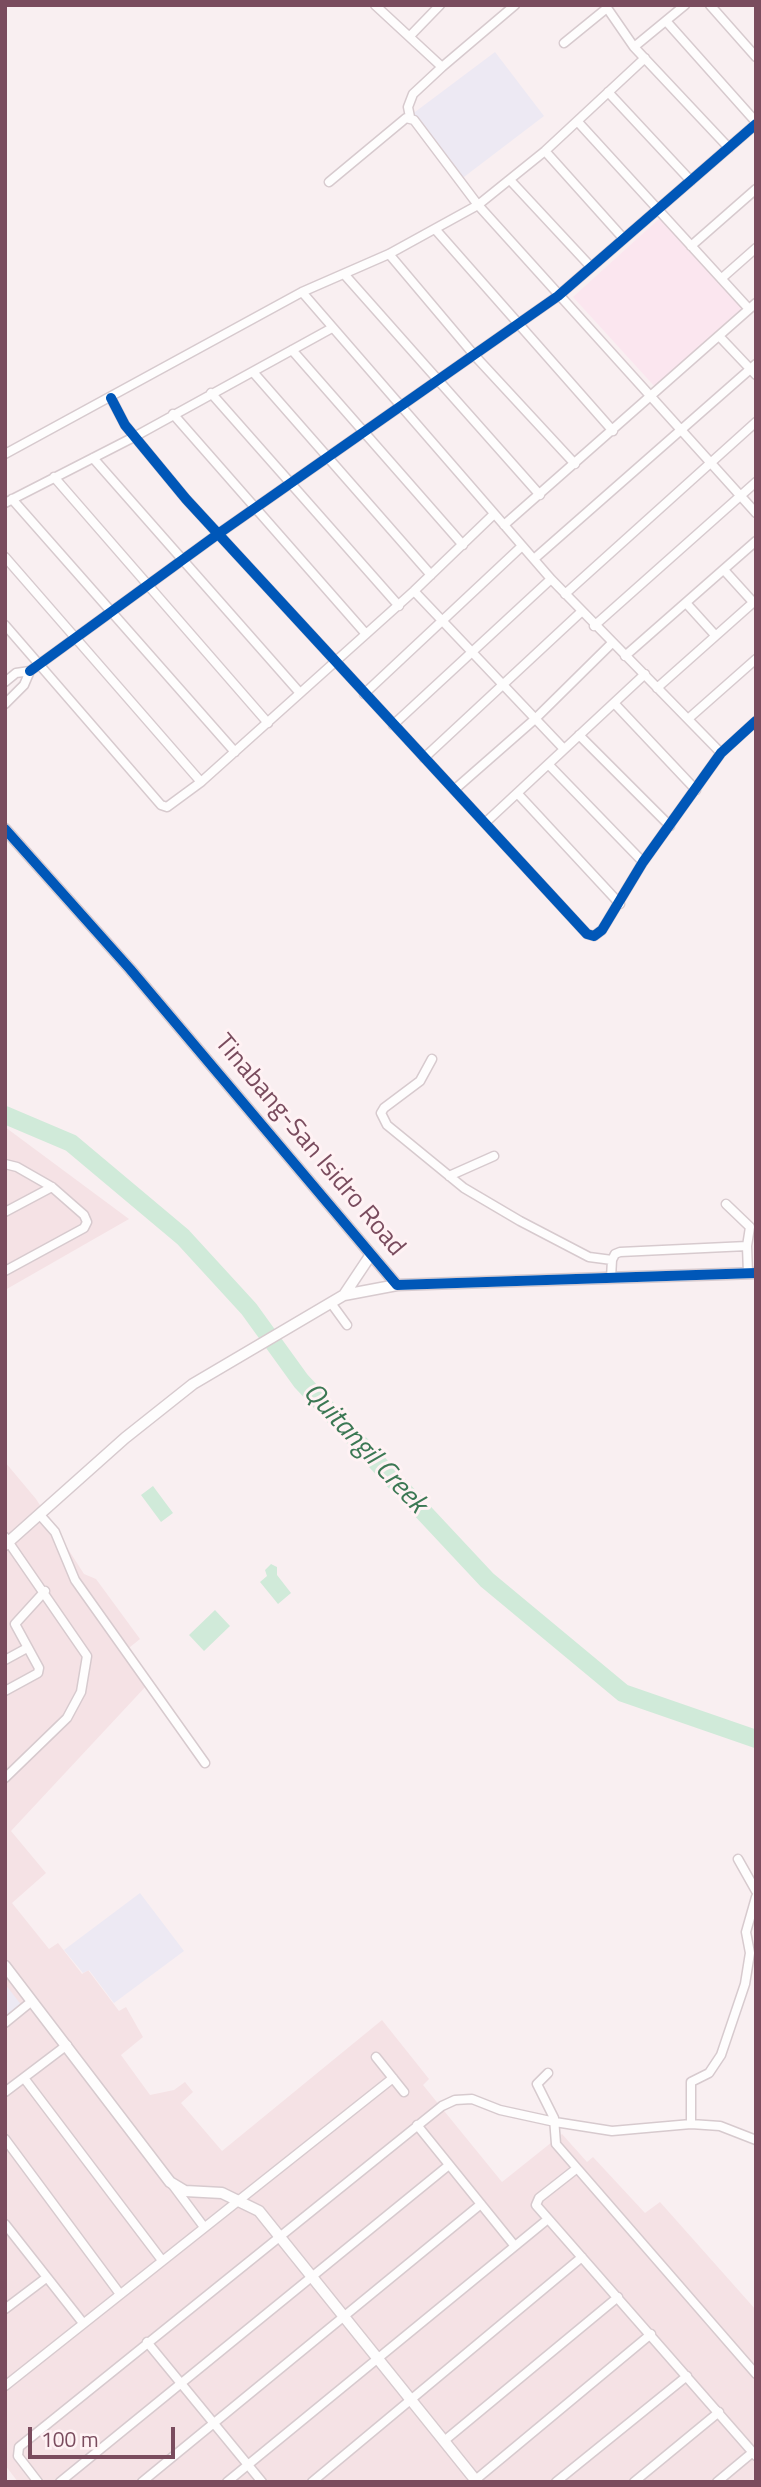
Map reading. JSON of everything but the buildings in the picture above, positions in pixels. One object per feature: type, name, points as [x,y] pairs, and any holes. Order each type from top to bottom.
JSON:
[{"type":"street","points":[[375,5],[442,67]]},
{"type":"street","points":[[410,36],[440,5]]},
{"type":"street","points":[[515,5],[413,94],[408,107],[410,117],[478,205],[756,513]]},
{"type":"street","points":[[634,47],[685,5]]},
{"type":"street","points":[[710,5],[756,57]]},
{"type":"street","points":[[564,43],[606,7],[634,47],[729,148]]},
{"type":"street","points":[[5,704],[24,685],[30,671],[73,636],[558,296],[756,123],[666,21]]},
{"type":"street","points":[[5,454],[302,292],[389,254],[478,205],[545,151],[645,58]]},
{"type":"street","points":[[608,92],[691,181]]},
{"type":"street","points":[[329,182],[410,117]]},
{"type":"street","points":[[504,525],[653,397],[752,306],[656,209],[578,121]]},
{"type":"street","points":[[545,151],[623,238]]},
{"type":"street","points":[[510,180],[591,267]]},
{"type":"street","points":[[691,246],[756,189]]},
{"type":"street","points":[[435,229],[613,431]]},
{"type":"street","points":[[722,278],[756,248]]},
{"type":"street","points":[[389,254],[475,356],[575,464]]},
{"type":"street","points":[[344,274],[540,495]]},
{"type":"street","points":[[302,292],[551,579],[611,644],[645,674],[721,753]]},
{"type":"street","points":[[235,752],[9,501],[134,437],[332,328]]},
{"type":"street","points":[[534,559],[754,369],[719,336]]},
{"type":"street","points":[[292,350],[463,545]]},
{"type":"street","points":[[254,372],[431,575]]},
{"type":"street","points":[[211,393],[399,606]]},
{"type":"street","points":[[111,398],[134,437],[218,534],[587,934],[598,934],[620,904],[643,862],[721,753],[756,721]]},
{"type":"street","points":[[173,414],[366,634]]},
{"type":"street","points":[[565,594],[756,422]]},
{"type":"street","points":[[93,458],[300,692]]},
{"type":"street","points":[[54,477],[268,723]]},
{"type":"street","points":[[594,626],[756,482]]},
{"type":"street","points":[[5,625],[162,805],[171,805],[201,782],[399,606],[494,514]]},
{"type":"street","points":[[625,656],[756,541]]},
{"type":"street","points":[[364,694],[444,623],[522,546]]},
{"type":"street","points":[[5,557],[201,782]]},
{"type":"street","points":[[657,688],[755,601],[724,569]]},
{"type":"street","points":[[393,725],[473,655],[551,579]]},
{"type":"street","points":[[415,591],[564,749]]},
{"type":"street","points":[[686,603],[715,635]]},
{"type":"street","points":[[424,758],[504,687],[581,612]]},
{"type":"street","points":[[454,790],[535,719],[611,644]]},
{"type":"street","points":[[688,719],[756,659]]},
{"type":"street","points":[[5,682],[16,673],[30,671]]},
{"type":"street","points":[[485,823],[645,674]]},
{"type":"street","points":[[614,703],[696,790]]},
{"type":"street","points":[[579,735],[670,825]]},
{"type":"street","points":[[549,765],[643,862]]},
{"type":"street","points":[[517,794],[620,904]]},
{"type":"street","name":"Tinabang-San Isidro Road","points":[[5,829],[130,969],[397,1285],[752,1273]]},
{"type":"street","points":[[432,1059],[420,1081],[389,1102],[381,1113],[387,1125],[449,1176],[568,1248],[589,1257],[612,1260]]},
{"type":"street","points":[[449,1176],[494,1156]]},
{"type":"street","points":[[5,1164],[17,1167],[52,1187],[84,1215],[84,1228],[5,1271]]},
{"type":"street","points":[[5,1212],[52,1187]]},
{"type":"street","points":[[726,1204],[746,1221],[753,1232],[747,1246],[752,1273]]},
{"type":"street","points":[[611,1279],[612,1260],[615,1254],[620,1252],[747,1246]]},
{"type":"street","points":[[344,1295],[370,1256]]},
{"type":"street","points":[[5,1778],[67,1718],[81,1692],[86,1675],[86,1656],[45,1591],[7,1541],[40,1515],[125,1438],[193,1384],[290,1324],[344,1295],[397,1285]]},
{"type":"street","points":[[331,1303],[347,1325]]},
{"type":"street","points":[[40,1515],[55,1532],[75,1580],[205,1763]]},
{"type":"street","points":[[5,1691],[38,1673],[39,1668],[15,1625],[45,1591]]},
{"type":"street","points":[[5,1660],[27,1648]]},
{"type":"street","points":[[738,1859],[756,1891]]},
{"type":"street","points":[[691,2124],[691,2082],[709,2073],[721,2055],[745,1984],[750,1953],[746,1932],[756,1897]]},
{"type":"street","points":[[5,1966],[204,2227]]},
{"type":"street","points":[[5,2023],[32,2001]]},
{"type":"street","points":[[5,2092],[67,2045]]},
{"type":"street","points":[[376,2057],[404,2092]]},
{"type":"street","points":[[548,2073],[537,2084],[555,2122],[556,2144],[756,2374]]},
{"type":"street","points":[[24,2078],[161,2259]]},
{"type":"street","points":[[5,2386],[161,2259],[393,2078]]},
{"type":"street","points":[[38,2482],[18,2455],[19,2447],[442,2106],[455,2100],[472,2099],[500,2110],[612,2131],[691,2124],[720,2126],[756,2140]]},
{"type":"street","points":[[416,2125],[514,2245]]},
{"type":"street","points":[[5,2139],[120,2294]]},
{"type":"street","points":[[60,2482],[449,2165]]},
{"type":"street","points":[[576,2169],[539,2198],[536,2205],[754,2454],[717,2482]]},
{"type":"street","points":[[170,2182],[185,2191],[222,2193],[259,2211],[475,2481],[651,2334]]},
{"type":"street","points":[[142,2482],[481,2204]]},
{"type":"street","points":[[227,2482],[548,2219]]},
{"type":"street","points":[[5,2224],[82,2323]]},
{"type":"street","points":[[312,2482],[412,2402],[582,2257]]},
{"type":"street","points":[[5,2309],[46,2278]]},
{"type":"street","points":[[444,2441],[618,2297]]},
{"type":"street","points":[[147,2342],[262,2482]]},
{"type":"street","points":[[556,2482],[687,2376]]},
{"type":"street","points":[[634,2482],[719,2413]]},
{"type":"shaded area","points":[[495,52],[544,116],[460,180],[411,115]]},
{"type":"shaded area","points":[[660,218],[743,309],[656,388],[573,297]]},
{"type":"shaded area","points":[[5,1127],[129,1219],[5,1290]]},
{"type":"shaded area","points":[[5,1462],[36,1499],[84,1574],[96,1579],[140,1639],[125,1651],[148,1684],[11,1831],[46,1873],[12,1903],[49,1949],[58,1943],[82,1974],[88,1970],[119,2011],[126,2007],[143,2037],[121,2055],[150,2095],[174,2090],[185,2082],[193,2092],[181,2103],[222,2151],[382,2020],[429,2079],[423,2085],[502,2182],[562,2134],[587,2162],[593,2157],[645,2213],[660,2202],[756,2310],[756,2482],[18,2482],[5,2465]]},
{"type":"shaded area","points":[[153,1486],[173,1513],[161,1522],[141,1495]]},
{"type":"shaded area","points":[[271,1564],[277,1567],[277,1575],[291,1593],[278,1604],[260,1582],[267,1576],[265,1570]]},
{"type":"shaded area","points":[[215,1610],[230,1626],[204,1651],[189,1635]]},
{"type":"shaded area","points":[[140,1893],[184,1951],[114,2003],[89,1970],[83,1973],[64,1950]]},
{"type":"shaded area","points":[[5,1984],[23,2007],[5,2020]]},
{"type":"waterway","name":"Quitangil Creek","points":[[5,1115],[71,1143],[183,1237],[249,1309],[301,1381],[487,1580],[623,1693],[756,1739]]},
{"type":"cycle path","points":[[30,671],[218,534],[558,296],[756,124]]},
{"type":"cycle path","points":[[111,398],[125,425],[186,499],[587,934],[594,936],[602,930],[643,862],[721,753],[756,721]]},
{"type":"cycle path","points":[[5,829],[130,969],[397,1285],[756,1273]]}]
